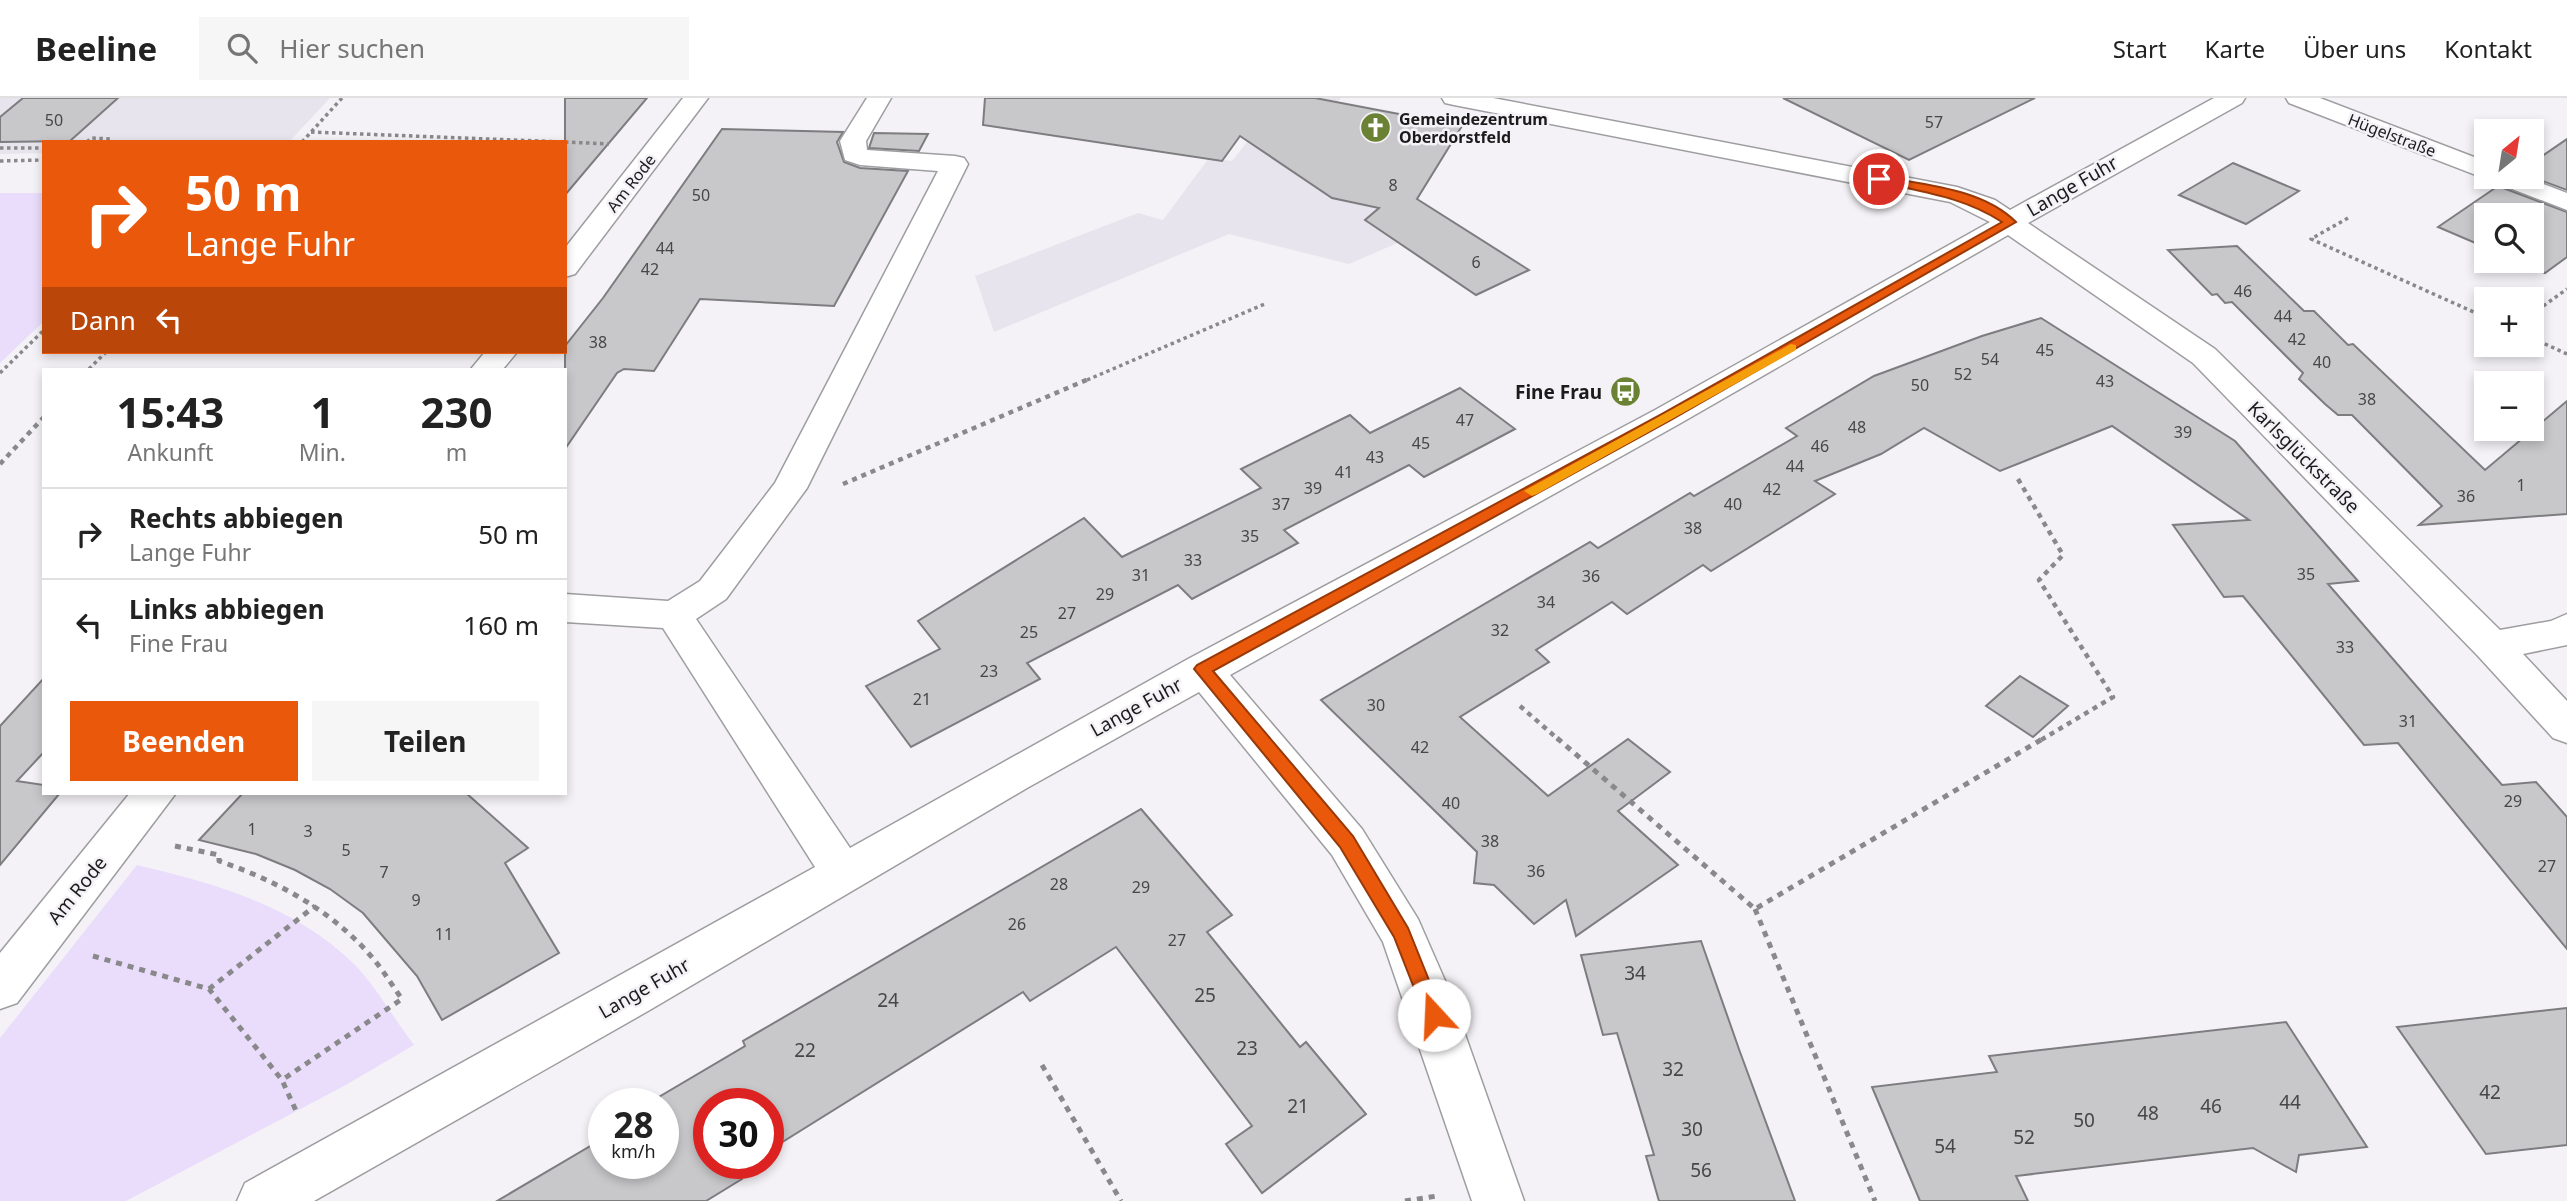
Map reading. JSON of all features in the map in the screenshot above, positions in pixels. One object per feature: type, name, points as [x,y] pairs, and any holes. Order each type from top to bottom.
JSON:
[{"type":"street","name":"Am Rode","points":[[567,265],[696,98]]},
{"type":"street","points":[[567,608],[674,615],[713,590],[790,488],[955,164],[860,157],[854,154],[853,141],[878,98]]},
{"type":"street","points":[[1454,98],[1957,195],[1985,206],[2010,222]]},
{"type":"street","name":"Lange Fuhr","points":[[263,1201],[1202,669],[1667,417],[2233,98]]},
{"type":"street","name":"Hügelstraße","points":[[2298,98],[2474,166]]},
{"type":"street","points":[[2533,189],[2567,202]]},
{"type":"street","name":"Karlsglückstraße","points":[[2010,222],[2204,356],[2492,646],[2567,727]]},
{"type":"street","points":[[488,368],[499,354]]},
{"type":"street","points":[[674,615],[843,874]]},
{"type":"street","points":[[2492,646],[2562,633],[2567,628]]},
{"type":"street","points":[[1202,669],[1346,842],[1402,933],[1426,992],[1498,1201]]},
{"type":"street","name":"Am Rode","points":[[0,988],[153,795]]},
{"type":"path","points":[[304,140],[342,98]]},
{"type":"path","points":[[311,132],[513,140]]},
{"type":"path","points":[[89,140],[109,140]]},
{"type":"path","points":[[567,142],[614,144]]},
{"type":"path","points":[[0,148],[42,148]]},
{"type":"path","points":[[0,161],[42,160]]},
{"type":"path","points":[[2348,218],[2311,239],[2474,312]]},
{"type":"path","points":[[2544,305],[2567,289]]},
{"type":"path","points":[[769,516],[1268,303]]},
{"type":"path","points":[[0,373],[42,332]]},
{"type":"path","points":[[2544,343],[2567,354]]},
{"type":"path","points":[[90,368],[104,354]]},
{"type":"path","points":[[0,464],[42,419]]},
{"type":"path","points":[[1755,909],[2113,697],[2039,580],[2063,555],[2018,479]]},
{"type":"path","points":[[1520,706],[1755,909],[1875,1201]]},
{"type":"path","points":[[168,845],[219,855],[219,861],[282,887],[315,906],[365,948],[402,999],[282,1080]]},
{"type":"path","points":[[209,989],[315,906]]},
{"type":"path","points":[[83,953],[209,989],[282,1080],[297,1114]]},
{"type":"path","points":[[1042,1065],[1121,1201]]},
{"type":"shaded area","points":[[0,98],[330,98],[291,140],[42,140],[42,153],[0,154]]},
{"type":"shaded area","points":[[1275,98],[1314,98],[1404,213],[1423,232],[1349,264],[1229,234],[994,332],[975,276],[1138,213],[1163,220],[1209,158],[1232,161],[1251,137]]},
{"type":"shaded area","points":[[1314,98],[1341,98],[1337,102]]},
{"type":"shaded area","points":[[0,193],[42,193],[42,323],[0,363]]},
{"type":"shaded area","points":[[137,865],[196,880],[252,899],[305,926],[353,963],[414,1045],[344,1086],[126,1201],[0,1201],[0,1038]]},
{"type":"building","points":[[23,98],[118,98],[71,140],[0,142],[0,117]]},
{"type":"building","points":[[565,98],[647,98],[567,193]]},
{"type":"building","points":[[985,98],[1315,98],[1462,126],[1417,199],[1529,270],[1476,295],[1365,220],[1379,208],[1332,198],[1240,136],[1222,161],[983,125]]},
{"type":"building","points":[[1783,98],[2035,98],[1909,160]]},
{"type":"building","points":[[722,129],[843,132],[837,142],[844,162],[860,168],[908,171],[834,306],[700,299],[654,371],[624,369],[617,373],[567,446],[567,343],[603,298]]},
{"type":"building","points":[[874,133],[928,134],[919,151],[869,148]]},
{"type":"building","points":[[2567,139],[2567,190],[2544,181],[2544,155]]},
{"type":"building","points":[[2233,163],[2299,191],[2246,224],[2179,195]]},
{"type":"building","points":[[2494,189],[2506,189],[2543,203],[2474,203],[2474,242],[2438,227]]},
{"type":"building","points":[[2544,203],[2567,212],[2567,257],[2545,273]]},
{"type":"building","points":[[2237,246],[2304,311],[2314,311],[2348,345],[2353,344],[2485,470],[2519,441],[2544,441],[2544,420],[2567,401],[2567,514],[2419,525],[2442,506],[2352,415],[2338,415],[2299,379],[2303,373],[2232,302],[2225,303],[2217,294],[2212,295],[2168,250]]},
{"type":"building","points":[[2041,318],[2235,441],[2358,581],[2328,584],[2502,785],[2536,782],[2567,817],[2567,949],[2398,743],[2364,745],[2243,596],[2224,597],[2173,525],[2249,520],[2112,426],[2000,471],[1924,428],[1881,454],[1815,481],[1835,494],[1711,571],[1703,565],[1627,614],[1612,602],[1536,650],[1549,662],[1460,717],[1548,796],[1628,739],[1670,772],[1618,811],[1678,865],[1576,936],[1566,900],[1534,924],[1494,885],[1474,883],[1477,852],[1321,700],[1590,542],[1598,548],[1690,493],[1694,496],[1797,436],[1786,428],[1874,376],[1982,336]]},
{"type":"building","points":[[1460,388],[1515,429],[1424,477],[1409,465],[1284,530],[1298,543],[1192,599],[1178,585],[1027,663],[1040,679],[911,747],[866,686],[940,649],[918,621],[1084,518],[1122,557],[1261,488],[1241,469],[1350,415],[1370,433]]},
{"type":"building","points":[[2020,676],[2068,706],[2033,737],[1986,706]]},
{"type":"building","points":[[42,680],[42,754],[17,781],[42,785],[42,795],[58,795],[0,865],[0,726]]},
{"type":"building","points":[[241,795],[468,795],[528,848],[505,863],[559,953],[442,1020],[417,976],[363,913],[330,889],[295,870],[256,854],[199,840]]},
{"type":"building","points":[[1141,809],[1232,915],[1207,932],[1300,1047],[1306,1042],[1366,1114],[1262,1193],[1226,1144],[1252,1126],[1116,947],[1030,1001],[1023,992],[784,1141],[784,1088],[693,1088],[693,1179],[742,1179],[706,1201],[497,1201],[588,1147],[588,1179],[679,1179],[679,1088],[674,1088],[745,1046],[743,1041]]},
{"type":"building","points":[[1701,941],[1795,1201],[1659,1201],[1646,1156],[1654,1155],[1617,1033],[1603,1035],[1581,955]]},
{"type":"building","points":[[2567,1008],[2567,1145],[2486,1154],[2397,1027]]},
{"type":"building","points":[[2286,1022],[2367,1147],[2299,1155],[2296,1172],[2253,1148],[2016,1176],[2028,1201],[1920,1201],[1872,1087],[1997,1072],[1989,1056]]},
{"type":"slow traffic","points":[[1532,491],[1791,348]]},
{"type":"place","name":"Gemeindezentrum Oberdorstfeld","points":[[1376,128]]},
{"type":"place","name":"Fine Frau","points":[[1625,392]]},
{"type":"route","points":[[1434,1015],[1402,933],[1346,842],[1202,669],[1667,417],[2010,222],[1985,206],[1957,195],[1879,179]]}]
